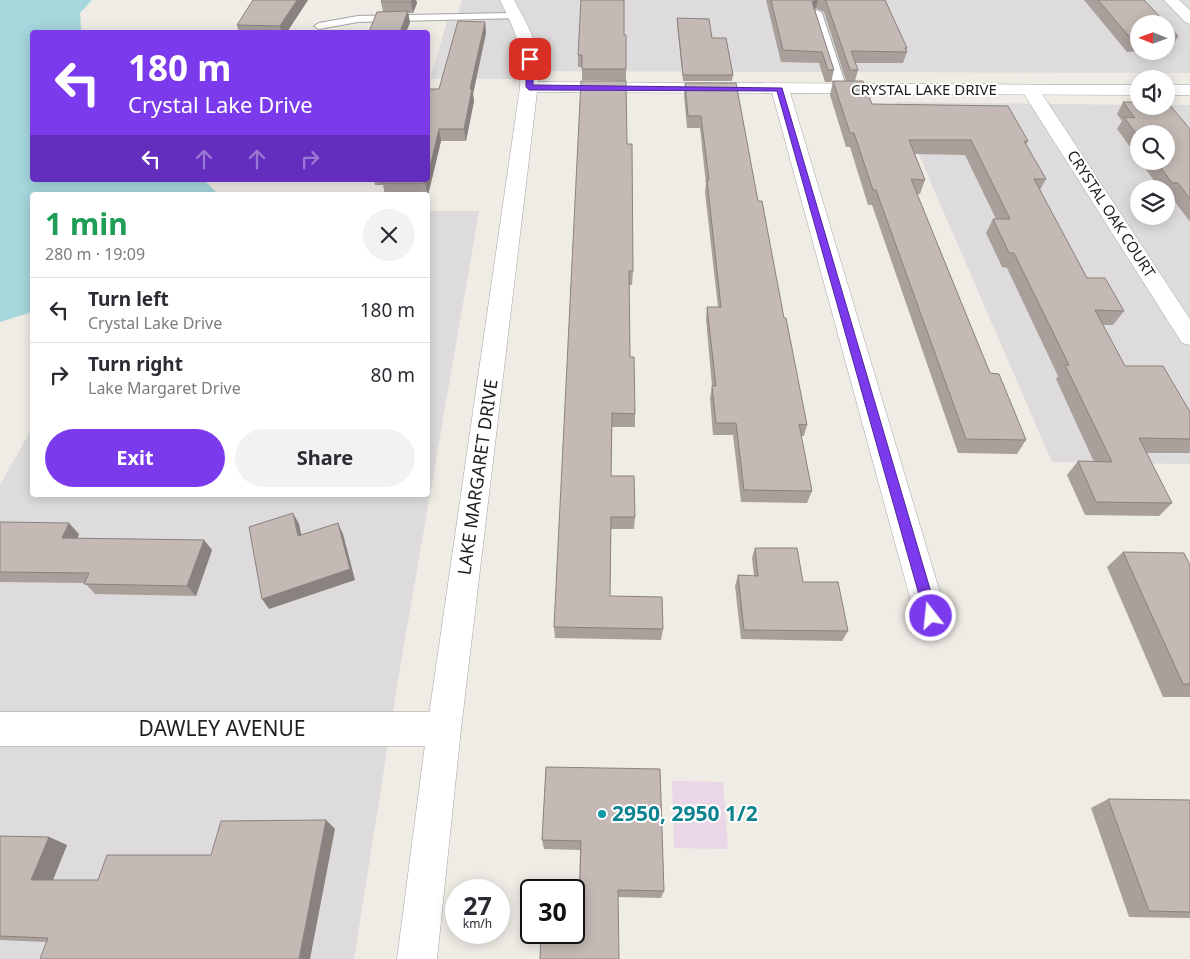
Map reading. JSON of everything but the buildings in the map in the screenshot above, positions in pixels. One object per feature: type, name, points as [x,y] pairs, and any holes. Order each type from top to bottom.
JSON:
[{"type":"street","name":"LAKE MARGARET DRIVE","points":[[417,959],[444,728],[529,87],[530,59],[526,37],[506,0]]},
{"type":"street","points":[[1171,0],[1190,19]]},
{"type":"street","name":"CRYSTAL LAKE DRIVE","points":[[529,87],[1130,90]]},
{"type":"street","points":[[780,89],[931,616]]},
{"type":"street","name":"CRYSTAL OAK COURT","points":[[1031,90],[1190,337]]},
{"type":"street","points":[[1175,90],[1190,90]]},
{"type":"street","name":"DAWLEY AVENUE","points":[[0,729],[444,728]]},
{"type":"lane","points":[[818,13],[840,90]]},
{"type":"lane","points":[[319,26],[358,19],[515,16]]},
{"type":"shaded area","points":[[462,0],[1190,0],[1190,73],[1175,73],[1175,70],[1130,70],[1130,73],[529,71],[528,79],[430,79],[449,15],[458,15]]},
{"type":"shaded area","points":[[896,102],[1130,105],[1130,115],[1175,115],[1175,105],[1190,105],[1190,464],[1052,462]]},
{"type":"shaded area","points":[[430,211],[479,211],[430,494]]},
{"type":"shaded area","points":[[30,432],[30,497],[430,497],[400,668],[354,959],[0,959],[0,485]]},
{"type":"shaded area","points":[[672,781],[723,782],[728,849],[674,848]]},
{"type":"water","points":[[0,0],[92,0],[80,13],[82,30],[30,30],[30,182],[206,182],[216,192],[30,192],[30,313],[0,322]]},
{"type":"place","name":"2950, 2950 1/2","points":[[602,814]]},
{"type":"route","points":[[530,59],[529,87],[780,89],[931,616]]}]
